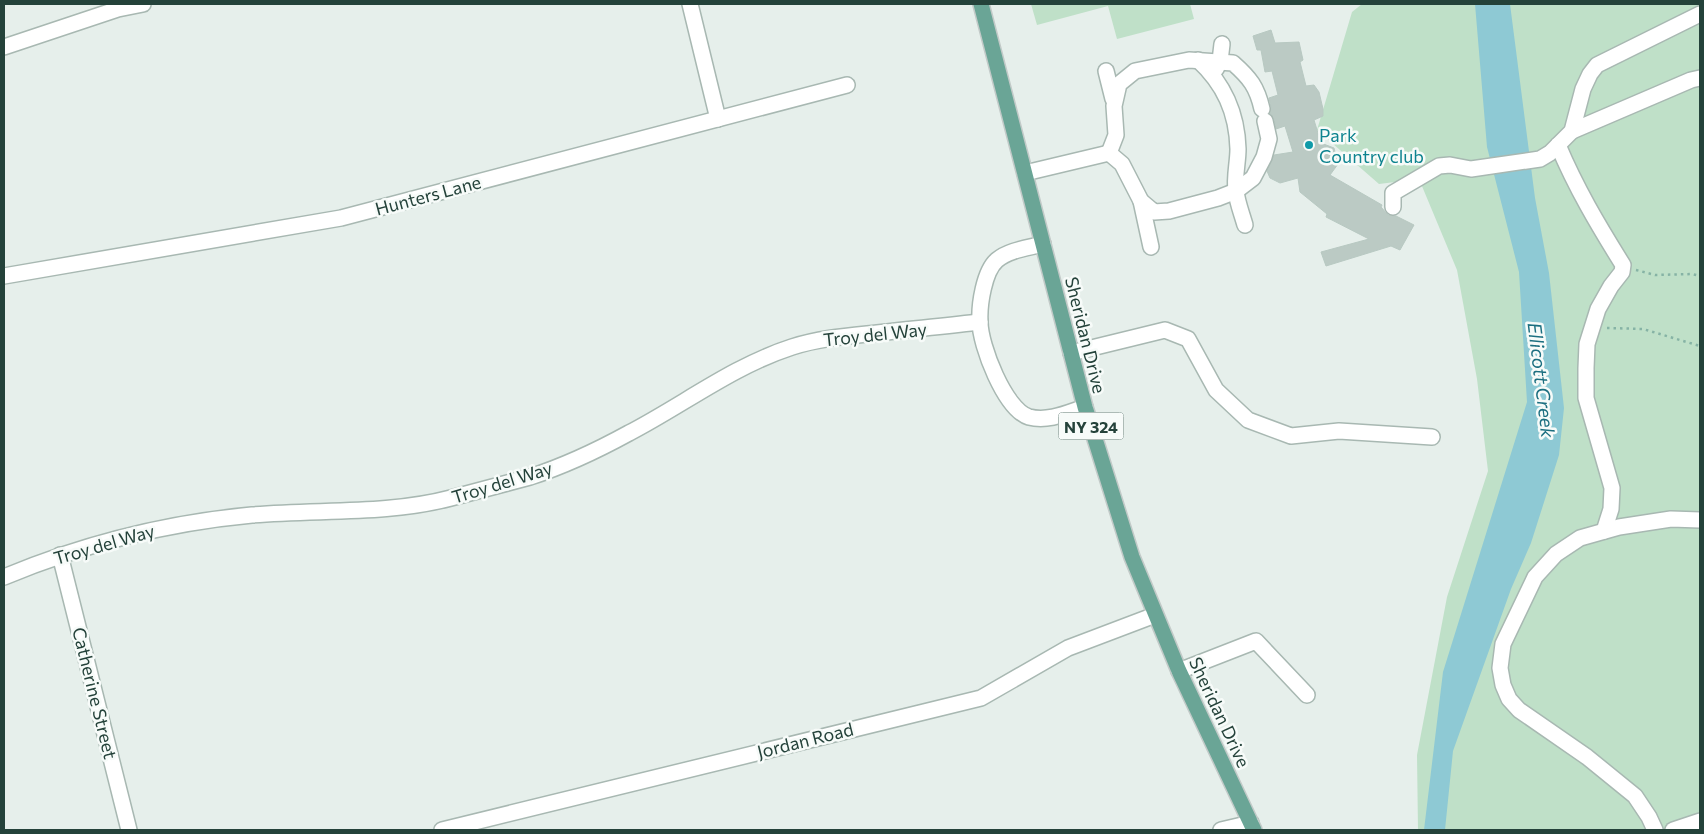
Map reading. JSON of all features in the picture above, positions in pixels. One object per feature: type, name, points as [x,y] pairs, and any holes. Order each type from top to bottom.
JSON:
[{"type":"main road","name":"Sheridan Drive","points":[[982,4],[1085,407],[1132,557],[1179,671],[1252,827]]},
{"type":"street","points":[[4,47],[118,10],[143,4]]},
{"type":"street","points":[[690,4],[718,119]]},
{"type":"street","points":[[1572,131],[1583,89],[1590,74],[1597,65],[1700,14]]},
{"type":"street","points":[[1114,106],[1119,84],[1135,71],[1189,60],[1198,60],[1216,68],[1233,62],[1250,78],[1258,93],[1269,139],[1264,157],[1253,178],[1236,191],[1218,198],[1168,211],[1154,212],[1141,201]]},
{"type":"street","points":[[1216,68],[1234,120],[1238,148],[1236,191],[1245,225]]},
{"type":"street","points":[[1106,71],[1114,106],[1116,135],[1109,154]]},
{"type":"street","points":[[1393,206],[1393,193],[1439,166],[1450,165],[1471,168],[1540,159],[1550,153],[1572,131],[1691,80],[1700,78]]},
{"type":"street","name":"Hunters Lane","points":[[4,276],[341,218],[847,86]]},
{"type":"street","points":[[1558,145],[1574,182],[1590,212],[1623,266],[1622,272],[1611,286],[1598,309],[1588,344],[1586,398],[1612,488],[1611,509],[1604,531]]},
{"type":"street","points":[[1025,173],[1109,154]]},
{"type":"street","points":[[1109,154],[1122,164],[1141,201],[1151,247]]},
{"type":"street","points":[[1043,244],[1010,253],[996,260],[989,271],[984,287],[980,322],[988,356],[1014,406],[1028,416],[1044,418],[1062,415],[1085,407]]},
{"type":"street","name":"Troy del Way","points":[[4,576],[60,555],[162,527],[203,520],[253,515],[353,510],[447,499],[532,476],[576,458],[638,429],[748,364],[790,347],[822,338],[980,322]]},
{"type":"street","points":[[1071,354],[1165,330],[1188,339],[1216,390],[1248,420],[1291,436],[1339,431],[1432,437]]},
{"type":"street","points":[[1655,830],[1635,796],[1588,757],[1519,710],[1509,699],[1503,685],[1500,668],[1503,644],[1535,577],[1556,554],[1580,538],[1619,527],[1671,519],[1700,520]]},
{"type":"street","name":"Catherine Street","points":[[60,555],[129,830]]},
{"type":"street","name":"Jordan Road","points":[[442,830],[981,698],[1068,648],[1155,615]]},
{"type":"street","points":[[1179,671],[1256,641],[1307,695]]},
{"type":"street","points":[[1673,830],[1700,820]]},
{"type":"street","points":[[1221,830],[1252,827]]},
{"type":"path","points":[[1623,266],[1655,275],[1692,274],[1700,276]]},
{"type":"path","points":[[1593,325],[1616,330],[1643,329],[1700,346]]},
{"type":"green space","points":[[1031,4],[1190,4],[1194,19],[1117,39],[1108,6],[1037,25]]},
{"type":"green space","name":"Park Country club","points":[[1362,4],[1700,4],[1700,830],[1418,830],[1417,755],[1447,597],[1488,471],[1477,379],[1457,270],[1419,179],[1379,184],[1317,130],[1352,12]]},
{"type":"water","name":"Ellicott Creek","points":[[1475,4],[1510,4],[1535,198],[1549,273],[1564,408],[1559,455],[1531,543],[1511,589],[1453,751],[1445,830],[1424,830],[1443,672],[1527,402],[1519,272],[1487,147]]},
{"type":"building","name":"Park Country club","points":[[1271,30],[1275,43],[1299,42],[1303,60],[1300,62],[1306,86],[1314,85],[1319,92],[1323,109],[1323,116],[1314,120],[1321,143],[1334,148],[1338,164],[1330,175],[1382,205],[1381,207],[1388,215],[1396,216],[1414,225],[1400,250],[1391,246],[1326,266],[1321,252],[1369,239],[1326,217],[1327,214],[1300,192],[1298,178],[1280,183],[1270,178],[1267,171],[1274,155],[1293,152],[1285,126],[1276,129],[1274,119],[1270,113],[1269,98],[1278,95],[1272,71],[1265,72],[1261,50],[1257,50],[1253,36]]},
{"type":"place","name":"Park Country club","points":[[1309,145]]}]
